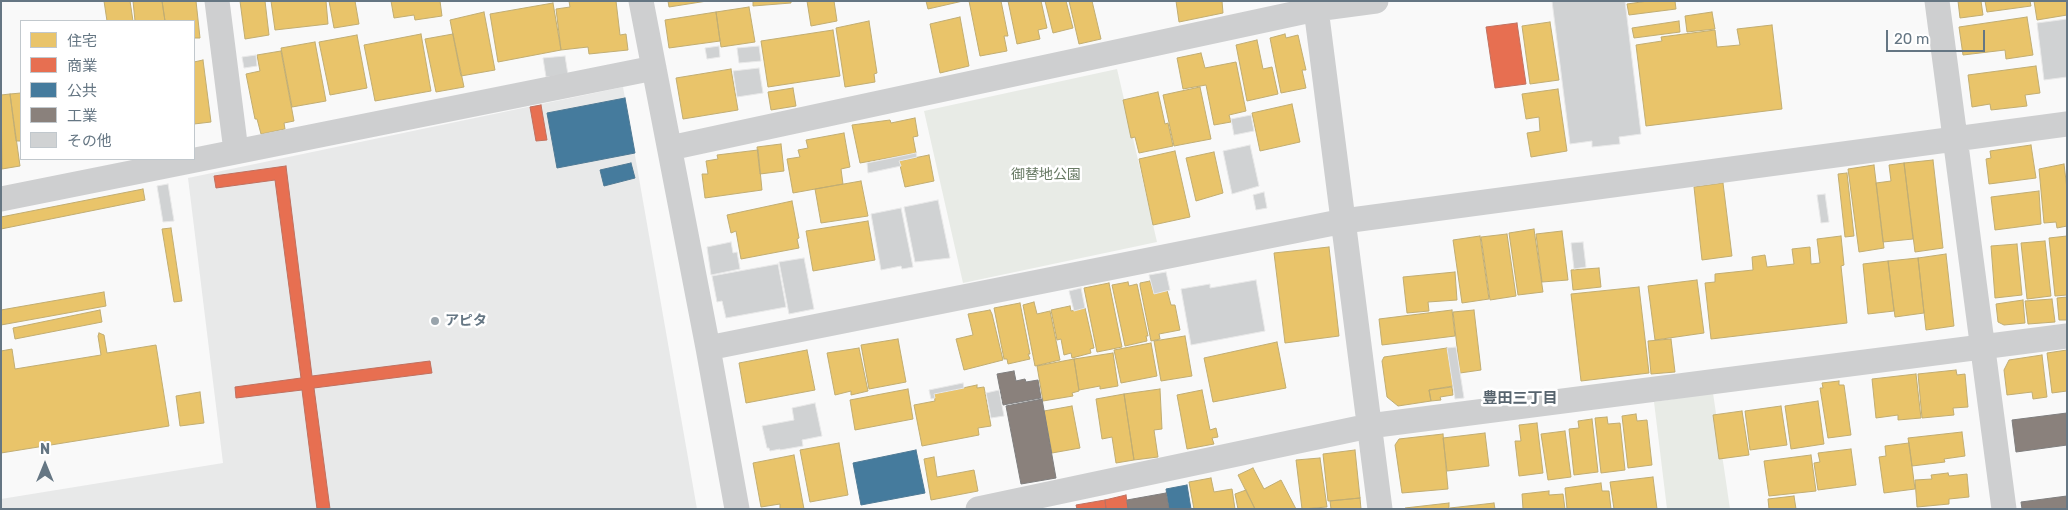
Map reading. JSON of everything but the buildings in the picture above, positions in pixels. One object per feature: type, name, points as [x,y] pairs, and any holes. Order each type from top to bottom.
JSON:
[{"type":"street","points":[[216,1],[236,151]]},
{"type":"street","points":[[642,1],[737,509]]},
{"type":"street","points":[[670,148],[1316,5],[1376,1]]},
{"type":"street","points":[[1938,1],[1954,139],[2004,509]]},
{"type":"street","points":[[1316,5],[1380,509]]},
{"type":"street","points":[[195,159],[654,68]]},
{"type":"street","points":[[708,348],[1344,221],[2067,124]]},
{"type":"street","points":[[1,199],[192,160]]},
{"type":"street","points":[[978,509],[1369,426],[2067,336]]},
{"type":"shaded area","name":"アピタ","points":[[623,87],[697,509],[1,509],[1,499],[223,463],[188,178]]},
{"type":"green space","name":"御替地公園","points":[[1117,69],[1157,242],[963,283],[924,111]]},
{"type":"green space","points":[[1713,393],[1730,509],[1667,509],[1654,402]]},
{"type":"place","name":"アピタ","points":[[435,321]]},
{"type":"district","name":"豊田三丁目","points":[[1520,399]]}]
